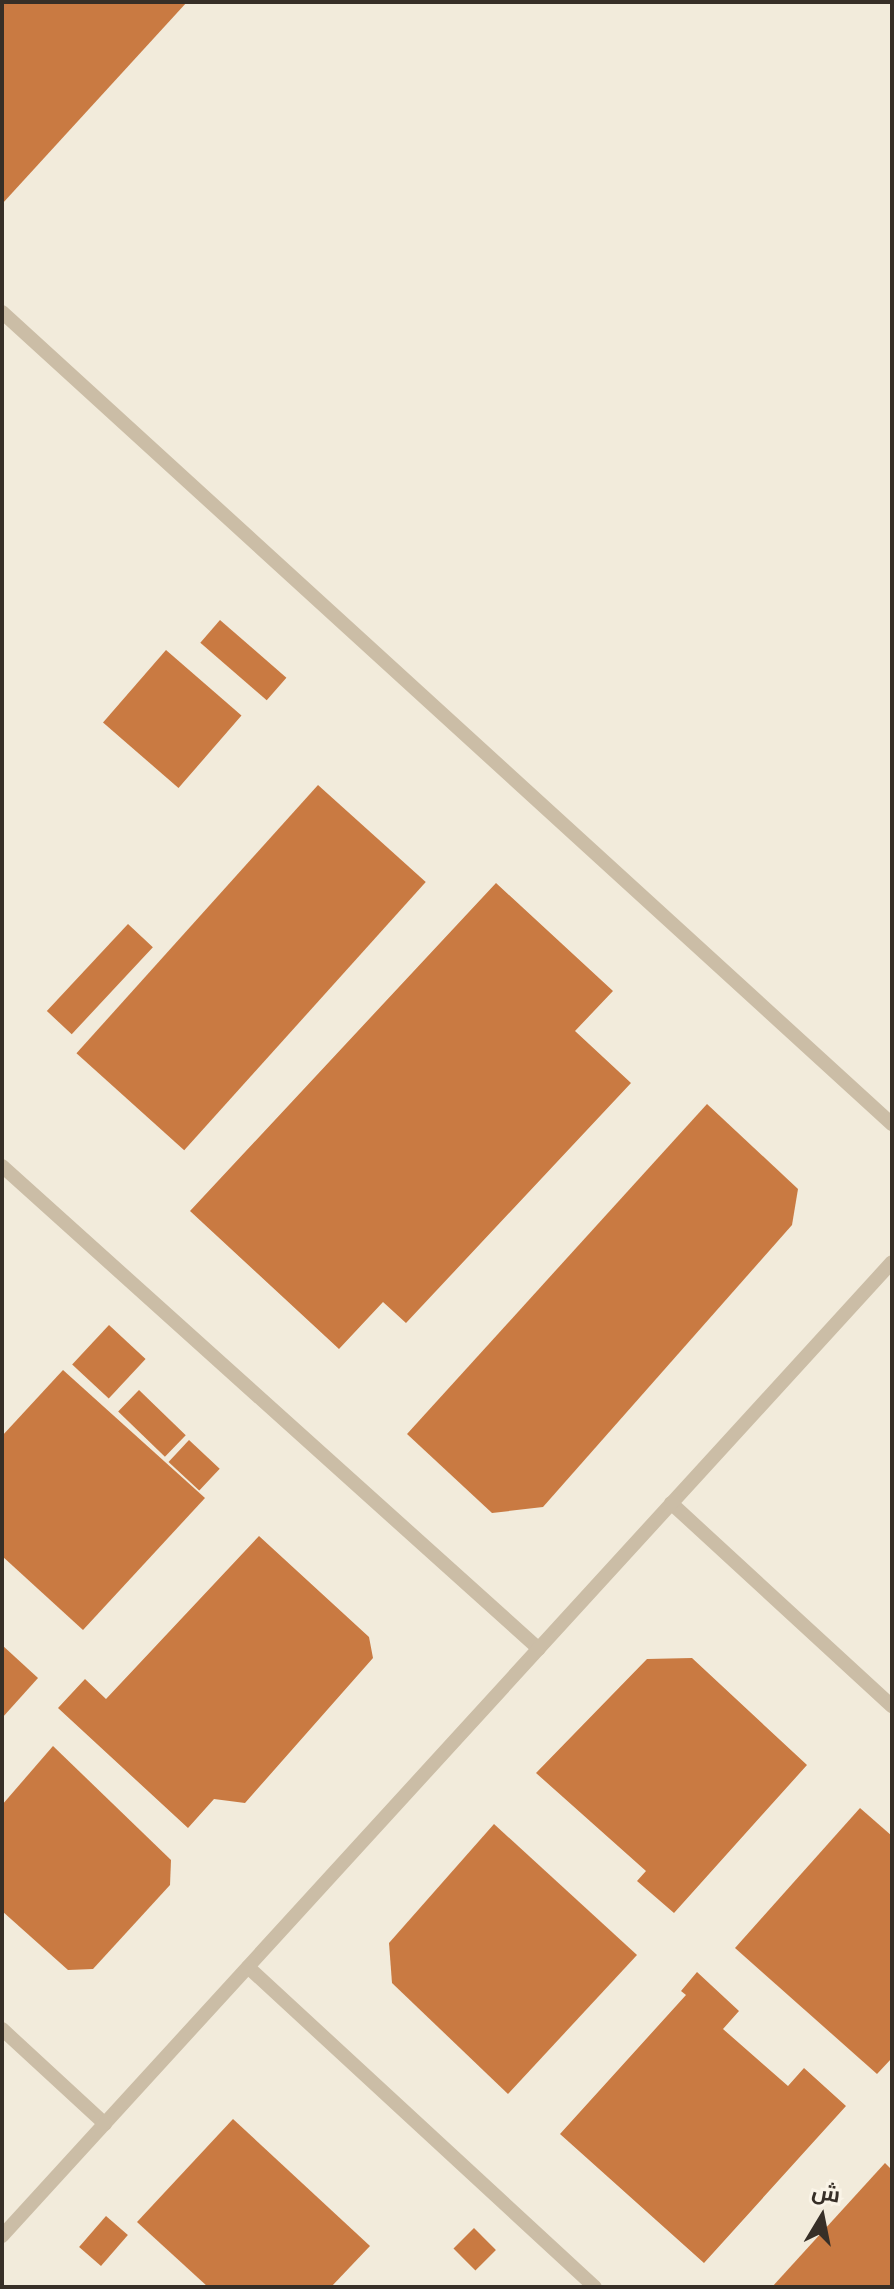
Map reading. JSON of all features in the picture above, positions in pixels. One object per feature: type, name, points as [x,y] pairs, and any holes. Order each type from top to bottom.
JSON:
[{"type":"lane","points":[[2,312],[892,1124]]},
{"type":"lane","points":[[2,1166],[539,1649]]},
{"type":"lane","points":[[2,2236],[892,1262]]},
{"type":"lane","points":[[671,1503],[892,1706]]},
{"type":"lane","points":[[248,1967],[595,2287]]},
{"type":"lane","points":[[2,2029],[105,2124]]},
{"type":"building","points":[[2,2],[187,2],[2,204]]},
{"type":"building","points":[[220,620],[286,678],[267,700],[200,643]]},
{"type":"building","points":[[166,650],[241,716],[178,788],[103,722]]},
{"type":"building","points":[[318,785],[426,882],[184,1150],[76,1053]]},
{"type":"building","points":[[496,883],[613,991],[575,1031],[631,1083],[406,1323],[383,1302],[339,1349],[190,1211]]},
{"type":"building","points":[[128,924],[153,947],[72,1034],[47,1011]]},
{"type":"building","points":[[707,1104],[798,1189],[792,1225],[543,1507],[492,1513],[407,1434]]},
{"type":"building","points":[[109,1325],[146,1359],[109,1399],[72,1364]]},
{"type":"building","points":[[63,1370],[205,1498],[83,1630],[2,1556],[2,1436]]},
{"type":"building","points":[[139,1390],[186,1435],[165,1457],[118,1412]]},
{"type":"building","points":[[189,1440],[220,1469],[199,1491],[169,1462]]},
{"type":"building","points":[[259,1536],[369,1637],[373,1658],[245,1803],[214,1799],[188,1828],[58,1708],[85,1679],[106,1699]]},
{"type":"building","points":[[2,1645],[38,1678],[2,1718]]},
{"type":"building","points":[[692,1658],[807,1765],[674,1913],[637,1881],[646,1871],[536,1773],[647,1659]]},
{"type":"building","points":[[53,1746],[171,1860],[170,1885],[93,1969],[68,1970],[2,1911],[2,1805]]},
{"type":"building","points":[[860,1808],[892,1836],[892,2058],[877,2074],[735,1948]]},
{"type":"building","points":[[494,1824],[637,1955],[508,2094],[392,1983],[389,1943]]},
{"type":"building","points":[[697,1972],[739,2011],[723,2029],[788,2086],[804,2068],[846,2106],[704,2263],[560,2134],[686,1995],[681,1991]]},
{"type":"building","points":[[233,2119],[370,2246],[331,2287],[208,2287],[137,2222]]},
{"type":"building","points":[[885,2163],[892,2170],[892,2287],[772,2287]]},
{"type":"building","points":[[106,2216],[128,2235],[101,2266],[79,2247]]},
{"type":"building","points":[[474,2228],[496,2250],[475,2270],[453,2249]]}]
